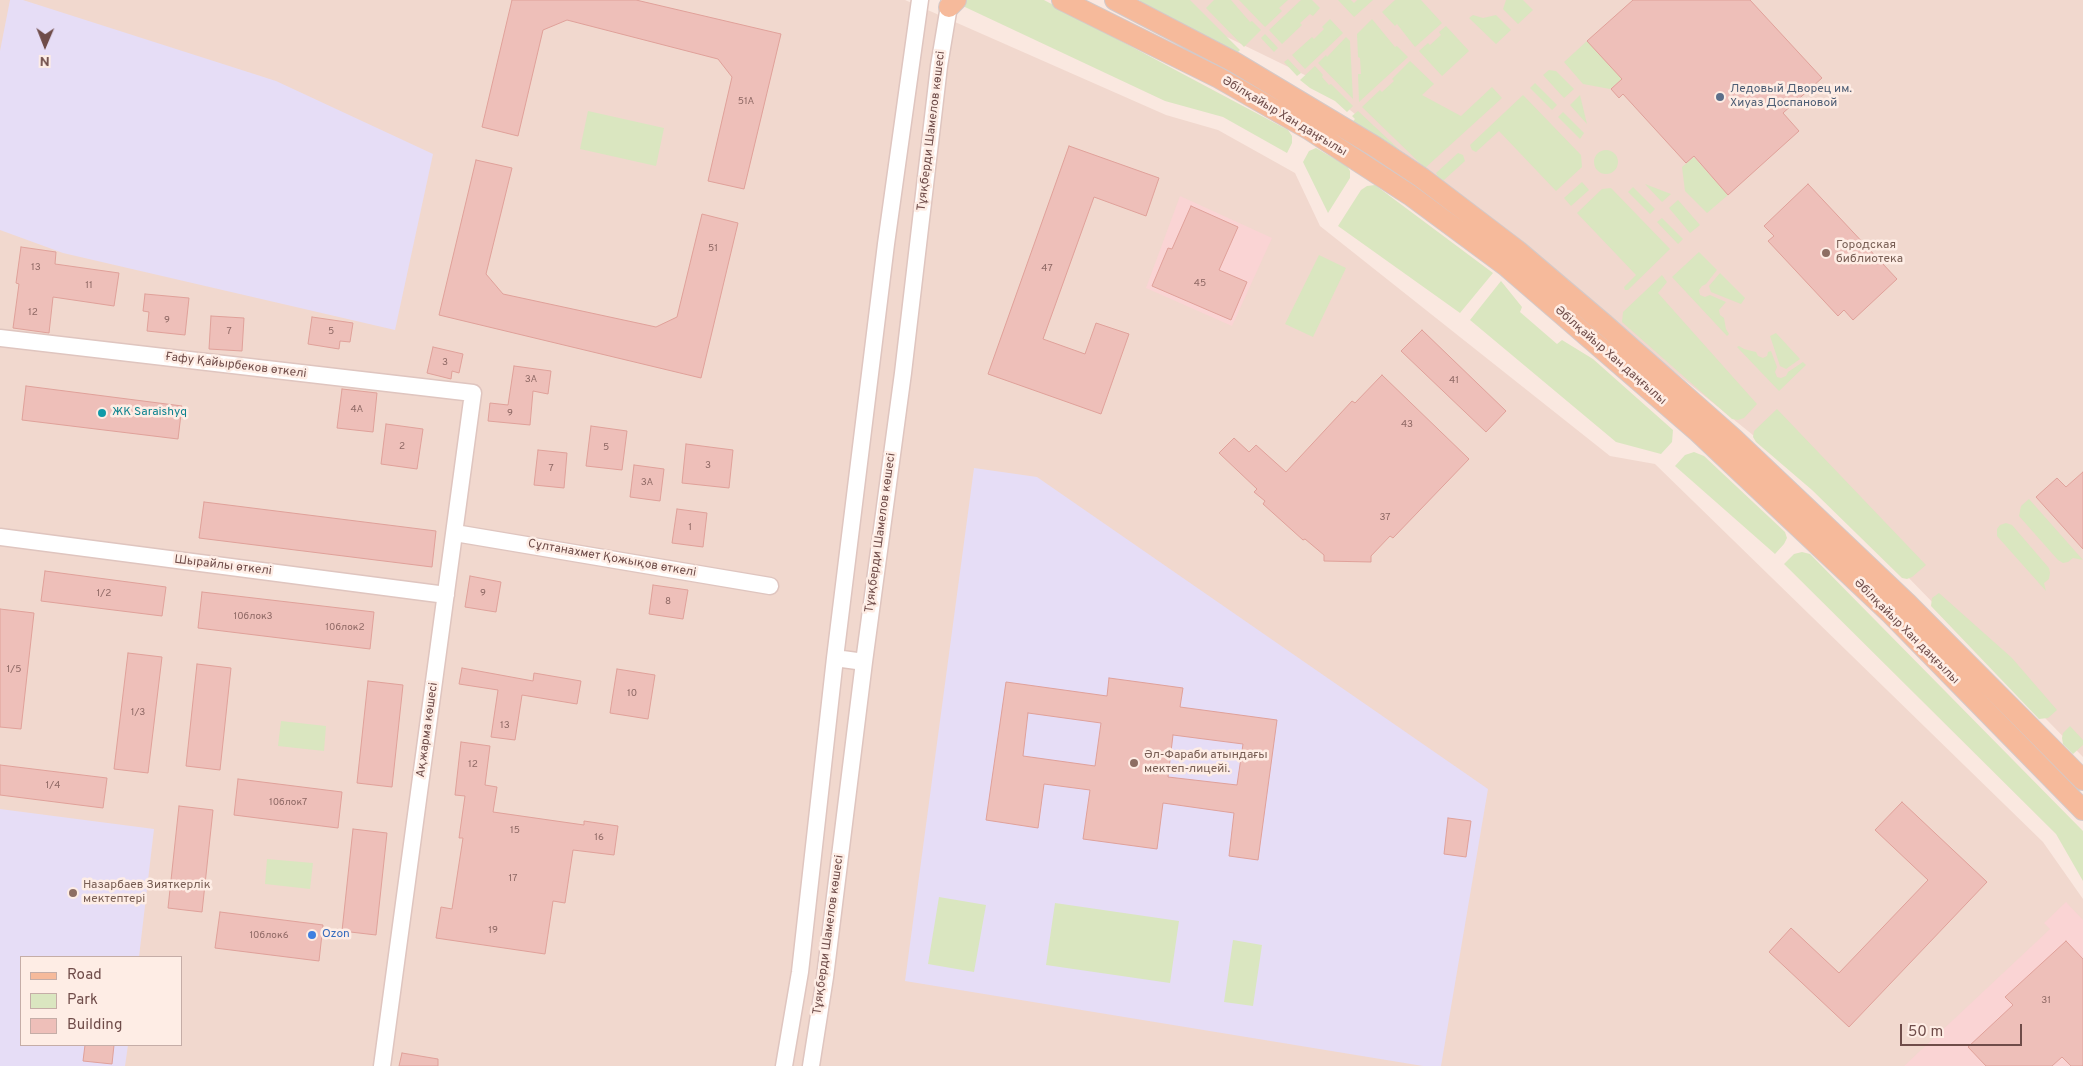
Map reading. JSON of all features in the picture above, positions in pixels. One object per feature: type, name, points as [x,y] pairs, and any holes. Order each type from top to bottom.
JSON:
[{"type":"main road","name":"Әбілқайыр Хан даңғылы","points":[[1062,0],[1219,78],[1310,130],[1410,196],[1506,266],[1612,356],[1726,459],[1890,614],[2083,810]]},
{"type":"main road","name":"Әбілқайыр Хан даңғылы","points":[[1119,1],[1234,62],[1374,146],[1422,178],[1518,251],[1733,438],[1908,604],[2083,780]]},
{"type":"street","name":"Тұяқберди Шамелов көшесі","points":[[784,1066],[800,972],[835,658],[886,244],[920,0]]},
{"type":"street","name":"Тұяқберди Шамелов көшесі","points":[[810,1066],[825,977],[864,662],[903,373],[939,66],[952,2]]},
{"type":"street","name":"Ғафу Қайырбеков өткелі","points":[[0,338],[473,393]]},
{"type":"street","name":"Ақжарма көшесі","points":[[382,1066],[473,393]]},
{"type":"street","name":"Сұлтанахмет Қожықов өткелі","points":[[455,532],[770,586]]},
{"type":"street","name":"Шырайлы өткелі","points":[[0,537],[446,595]]},
{"type":"street","points":[[835,658],[864,662]]},
{"type":"shaded area","points":[[0,0],[905,0],[1166,115],[1218,130],[1295,173],[1320,226],[1610,456],[1655,464],[2043,842],[2083,899],[2083,1066],[0,1066]]},
{"type":"shaded area","points":[[10,0],[23,0],[276,81],[433,154],[395,330],[63,253],[0,230],[0,51]]},
{"type":"shaded area","points":[[1151,0],[2083,0],[2083,757],[1831,498],[1309,77]]},
{"type":"shaded area","points":[[1180,196],[1272,238],[1232,326],[1146,288]]},
{"type":"shaded area","points":[[974,468],[1037,477],[1488,789],[1441,1066],[1423,1066],[905,981]]},
{"type":"shaded area","name":"Назарбаев Зияткерлік мектептері","points":[[0,809],[154,829],[139,956],[20,956],[20,1046],[128,1046],[125,1066],[0,1066]]},
{"type":"shaded area","points":[[2066,902],[2083,920],[2083,1066],[1904,1066],[2050,929],[2044,923]]},
{"type":"green space","points":[[950,0],[1044,0],[1288,130],[1292,136],[1292,143],[1287,153],[1223,117],[1165,101]]},
{"type":"green space","points":[[1140,0],[1190,0],[1240,50],[1233,57],[1140,2]]},
{"type":"green space","points":[[1214,0],[1231,0],[1250,22],[1252,21],[1261,30],[1244,47],[1206,8]]},
{"type":"green space","points":[[1239,0],[1288,0],[1279,8],[1282,11],[1265,27]]},
{"type":"green space","points":[[1301,0],[1312,0],[1320,8],[1313,16],[1310,14],[1300,23],[1302,25],[1282,44],[1269,30]]},
{"type":"green space","points":[[1338,0],[1351,0],[1354,3],[1357,0],[1373,0],[1354,17]]},
{"type":"green space","points":[[1395,0],[1421,0],[1442,23],[1415,47],[1397,24],[1395,26],[1382,12]]},
{"type":"green space","points":[[1506,0],[1523,0],[1533,10],[1518,24],[1503,9]]},
{"type":"green space","points":[[1473,15],[1483,18],[1496,15],[1511,30],[1496,44],[1469,18]]},
{"type":"green space","points":[[1330,19],[1343,33],[1305,69],[1292,55],[1312,37],[1314,39],[1324,29],[1322,27]]},
{"type":"green space","points":[[1372,19],[1395,47],[1397,46],[1408,57],[1359,102],[1358,74],[1361,74],[1357,34]]},
{"type":"green space","points":[[1446,26],[1469,51],[1442,76],[1419,51],[1428,43],[1430,45],[1441,35],[1439,32]]},
{"type":"green space","points":[[1265,34],[1278,48],[1274,52],[1261,38]]},
{"type":"green space","points":[[1346,37],[1350,41],[1353,99],[1318,63],[1326,55],[1327,57]]},
{"type":"green space","points":[[1587,41],[1622,79],[1610,89],[1583,84],[1564,62]]},
{"type":"green space","points":[[1288,59],[1301,73],[1297,76],[1284,62]]},
{"type":"green space","points":[[1410,61],[1434,84],[1422,95],[1461,116],[1492,87],[1502,98],[1425,168],[1362,107],[1380,90],[1382,92],[1394,81],[1392,79]]},
{"type":"green space","points":[[1315,66],[1329,85],[1331,84],[1353,106],[1347,112],[1335,101],[1310,88],[1300,80]]},
{"type":"green space","points":[[1549,70],[1556,71],[1574,89],[1564,98],[1543,75]]},
{"type":"green space","points":[[1535,83],[1557,105],[1552,110],[1530,88]]},
{"type":"green space","points":[[1523,95],[1581,155],[1582,167],[1556,191],[1499,131],[1476,152],[1472,150],[1470,145]]},
{"type":"green space","points":[[1580,95],[1587,124],[1570,105]]},
{"type":"green space","points":[[588,111],[664,128],[656,166],[580,149]]},
{"type":"green space","points":[[1358,111],[1421,170],[1352,122],[1355,119],[1352,116]]},
{"type":"green space","points":[[1563,112],[1584,133],[1580,139],[1558,117]]},
{"type":"green space","points":[[1316,148],[1347,166],[1350,171],[1350,178],[1328,213],[1303,162],[1309,151]]},
{"type":"green space","points":[[1606,150],[1611,151],[1617,157],[1617,167],[1611,173],[1606,174],[1601,173],[1595,167],[1594,162],[1595,157],[1601,151]]},
{"type":"green space","points":[[1458,153],[1463,155],[1465,161],[1444,180],[1439,178],[1436,173]]},
{"type":"green space","points":[[1694,157],[1728,195],[1707,213],[1685,191],[1682,167]]},
{"type":"green space","points":[[1582,182],[1589,190],[1571,206],[1564,198]]},
{"type":"green space","points":[[1645,184],[1671,194],[1662,202]]},
{"type":"green space","points":[[1375,185],[1493,273],[1460,313],[1338,226],[1361,190],[1367,186]]},
{"type":"green space","points":[[1633,187],[1655,209],[1650,214],[1628,192]]},
{"type":"green space","points":[[1611,188],[1670,249],[1628,290],[1625,290],[1624,287],[1636,275],[1577,213],[1602,189]]},
{"type":"green space","points":[[1678,200],[1700,225],[1690,233],[1669,208]]},
{"type":"green space","points":[[1662,218],[1683,239],[1678,244],[1657,222]]},
{"type":"green space","points":[[1699,252],[1717,270],[1699,290],[1700,295],[1705,297],[1710,295],[1726,302],[1719,310],[1720,315],[1724,318],[1729,334],[1727,336],[1672,277]]},
{"type":"green space","points":[[1319,255],[1346,268],[1313,337],[1285,324]]},
{"type":"green space","points":[[1720,273],[1745,298],[1741,304],[1711,292],[1709,286]]},
{"type":"green space","points":[[1662,275],[1667,282],[1658,293],[1757,404],[1744,418],[1732,419],[1622,322],[1623,312]]},
{"type":"green space","points":[[1501,281],[1522,307],[1520,312],[1557,344],[1562,340],[1593,359],[1673,430],[1672,442],[1661,454],[1616,442],[1470,320]]},
{"type":"green space","points":[[1776,333],[1800,359],[1786,369],[1780,366],[1770,336]]},
{"type":"green space","points":[[1737,347],[1756,352],[1758,356],[1763,358],[1771,351],[1777,367],[1775,372],[1777,377],[1786,376],[1788,372],[1803,362],[1806,365],[1779,391]]},
{"type":"green space","points":[[1777,409],[1926,565],[1912,577],[1902,578],[1812,490],[1756,442],[1753,437],[1754,431]]},
{"type":"green space","points":[[1694,452],[1704,456],[1785,532],[1787,538],[1775,554],[1675,466],[1685,455]]},
{"type":"green space","points":[[2029,499],[2083,560],[2073,558],[2063,563],[2058,560],[2019,516],[2021,506]]},
{"type":"green space","points":[[2006,523],[2012,525],[2049,568],[2049,579],[2044,583],[2046,591],[1997,536],[1997,529],[2000,525]]},
{"type":"green space","points":[[1802,552],[1810,554],[2083,831],[2083,881],[2056,834],[1784,564],[1794,554]]},
{"type":"green space","points":[[1939,593],[2012,658],[2057,710],[2048,718],[2039,719],[1931,606],[1932,598]]},
{"type":"green space","points":[[281,721],[326,726],[324,751],[278,746]]},
{"type":"green space","points":[[2070,726],[2083,740],[2083,745],[2073,754],[2063,744],[2062,738],[2063,733]]},
{"type":"green space","points":[[267,859],[313,863],[310,889],[265,884]]},
{"type":"green space","points":[[939,897],[986,905],[974,972],[928,964]]},
{"type":"green space","points":[[1055,903],[1179,921],[1170,983],[1046,965]]},
{"type":"green space","points":[[1233,940],[1262,945],[1253,1006],[1224,1002]]},
{"type":"building","points":[[512,0],[636,0],[781,34],[744,189],[708,181],[732,77],[718,59],[567,20],[543,30],[518,136],[482,127]]},
{"type":"building","name":"Ледовый Дворец им. Хиуаз Доспановой","points":[[1633,0],[1750,0],[1822,78],[1783,113],[1799,131],[1728,195],[1694,156],[1686,163],[1623,94],[1619,98],[1611,89],[1622,79],[1587,41]]},
{"type":"building","points":[[1069,146],[1159,178],[1146,216],[1094,197],[1043,339],[1085,354],[1096,323],[1129,334],[1101,414],[988,374]]},
{"type":"building","points":[[476,160],[512,168],[486,274],[503,294],[656,327],[677,317],[702,214],[738,223],[701,378],[439,315]]},
{"type":"building","points":[[1808,184],[1897,279],[1853,320],[1844,310],[1838,316],[1768,241],[1774,236],[1764,226]]},
{"type":"building","points":[[1191,206],[1238,227],[1219,270],[1247,282],[1231,320],[1152,286],[1168,248],[1172,249]]},
{"type":"building","points":[[21,247],[56,252],[55,264],[119,273],[114,306],[53,297],[49,333],[13,328],[19,284],[16,283]]},
{"type":"building","points":[[145,294],[189,298],[185,335],[147,331],[149,312],[143,311]]},
{"type":"building","points":[[211,316],[244,318],[242,351],[209,349]]},
{"type":"building","points":[[312,317],[353,323],[350,342],[340,341],[339,349],[308,344]]},
{"type":"building","points":[[1422,330],[1506,411],[1486,432],[1401,351]]},
{"type":"building","points":[[433,347],[463,354],[459,373],[452,371],[451,379],[427,373]]},
{"type":"building","points":[[514,366],[551,371],[548,394],[533,391],[530,425],[488,421],[490,403],[508,405]]},
{"type":"building","points":[[1382,375],[1469,459],[1393,538],[1390,536],[1371,556],[1371,562],[1324,561],[1324,555],[1305,539],[1303,540],[1263,504],[1265,501],[1254,492],[1257,489],[1219,453],[1234,438],[1249,452],[1256,445],[1286,472],[1352,401],[1355,403]]},
{"type":"building","name":"ЖК Saraishyq","points":[[26,386],[182,406],[178,439],[22,420]]},
{"type":"building","points":[[342,389],[377,393],[373,432],[337,428]]},
{"type":"building","points":[[386,424],[423,429],[417,469],[381,464]]},
{"type":"building","points":[[591,426],[627,431],[622,470],[586,466]]},
{"type":"building","points":[[686,444],[733,450],[729,488],[682,483]]},
{"type":"building","points":[[538,450],[567,453],[564,488],[534,485]]},
{"type":"building","points":[[634,465],[664,469],[660,501],[630,497]]},
{"type":"building","points":[[2083,472],[2083,549],[2036,497],[2057,478],[2066,487]]},
{"type":"building","points":[[204,502],[436,531],[432,567],[199,538]]},
{"type":"building","points":[[677,509],[707,513],[703,547],[672,543]]},
{"type":"building","points":[[45,571],[166,587],[162,616],[41,601]]},
{"type":"building","points":[[470,576],[501,582],[496,612],[465,607]]},
{"type":"building","points":[[653,585],[688,590],[683,619],[649,614]]},
{"type":"building","points":[[202,592],[374,612],[370,649],[198,628]]},
{"type":"building","points":[[0,609],[34,613],[21,729],[0,727]]},
{"type":"building","points":[[128,653],[162,657],[148,773],[114,769]]},
{"type":"building","points":[[197,664],[231,668],[220,770],[186,766]]},
{"type":"building","points":[[462,668],[533,681],[534,673],[581,681],[577,704],[522,695],[515,740],[491,737],[498,690],[459,684]]},
{"type":"building","points":[[617,669],[655,675],[648,719],[610,713]]},
{"type":"building","points":[[1109,678],[1183,688],[1180,707],[1277,720],[1258,860],[1229,856],[1234,813],[1163,803],[1157,849],[1083,839],[1090,790],[1044,784],[1038,828],[986,820],[1006,682],[1107,696]],"holes":[[[1028,713],[1101,723],[1095,766],[1023,756]],[[1173,735],[1243,744],[1237,785],[1168,777]]]},
{"type":"building","points":[[368,681],[403,685],[392,787],[357,783]]},
{"type":"building","points":[[461,742],[490,746],[485,785],[497,787],[493,812],[584,825],[584,821],[618,826],[614,855],[573,850],[565,903],[553,901],[545,954],[436,938],[441,907],[452,909],[463,838],[459,838],[465,796],[455,795]]},
{"type":"building","points":[[0,765],[107,778],[103,808],[0,795]]},
{"type":"building","points":[[238,779],[342,792],[338,828],[234,815]]},
{"type":"building","points":[[1902,802],[1987,882],[1849,1027],[1769,952],[1791,928],[1839,973],[1928,880],[1875,830]]},
{"type":"building","points":[[179,806],[213,810],[202,912],[168,908]]},
{"type":"building","points":[[1448,818],[1471,821],[1466,857],[1444,854]]},
{"type":"building","points":[[353,829],[387,833],[376,935],[342,931]]},
{"type":"building","points":[[220,912],[323,925],[319,961],[215,948]]},
{"type":"building","points":[[2066,941],[2083,959],[2083,1066],[2071,1066],[2062,1057],[2052,1066],[1986,1066],[1968,1047],[2013,1005],[2005,997]]},
{"type":"building","points":[[85,1046],[114,1046],[112,1064],[83,1061]]},
{"type":"building","points":[[402,1053],[438,1059],[438,1066],[399,1066]]},
{"type":"place","name":"Ледовый Дворец им. Хиуаз Доспановой","points":[[1720,97]]},
{"type":"place","name":"Городская библиотека","points":[[1826,253]]},
{"type":"place","name":"ЖК Saraishyq","points":[[102,413]]},
{"type":"place","name":"Әл-Фараби атындағы мектеп-лицейі.","points":[[1134,763]]},
{"type":"place","name":"Назарбаев Зияткерлік мектептері","points":[[73,893]]},
{"type":"place","name":"Ozon","points":[[312,935]]}]
